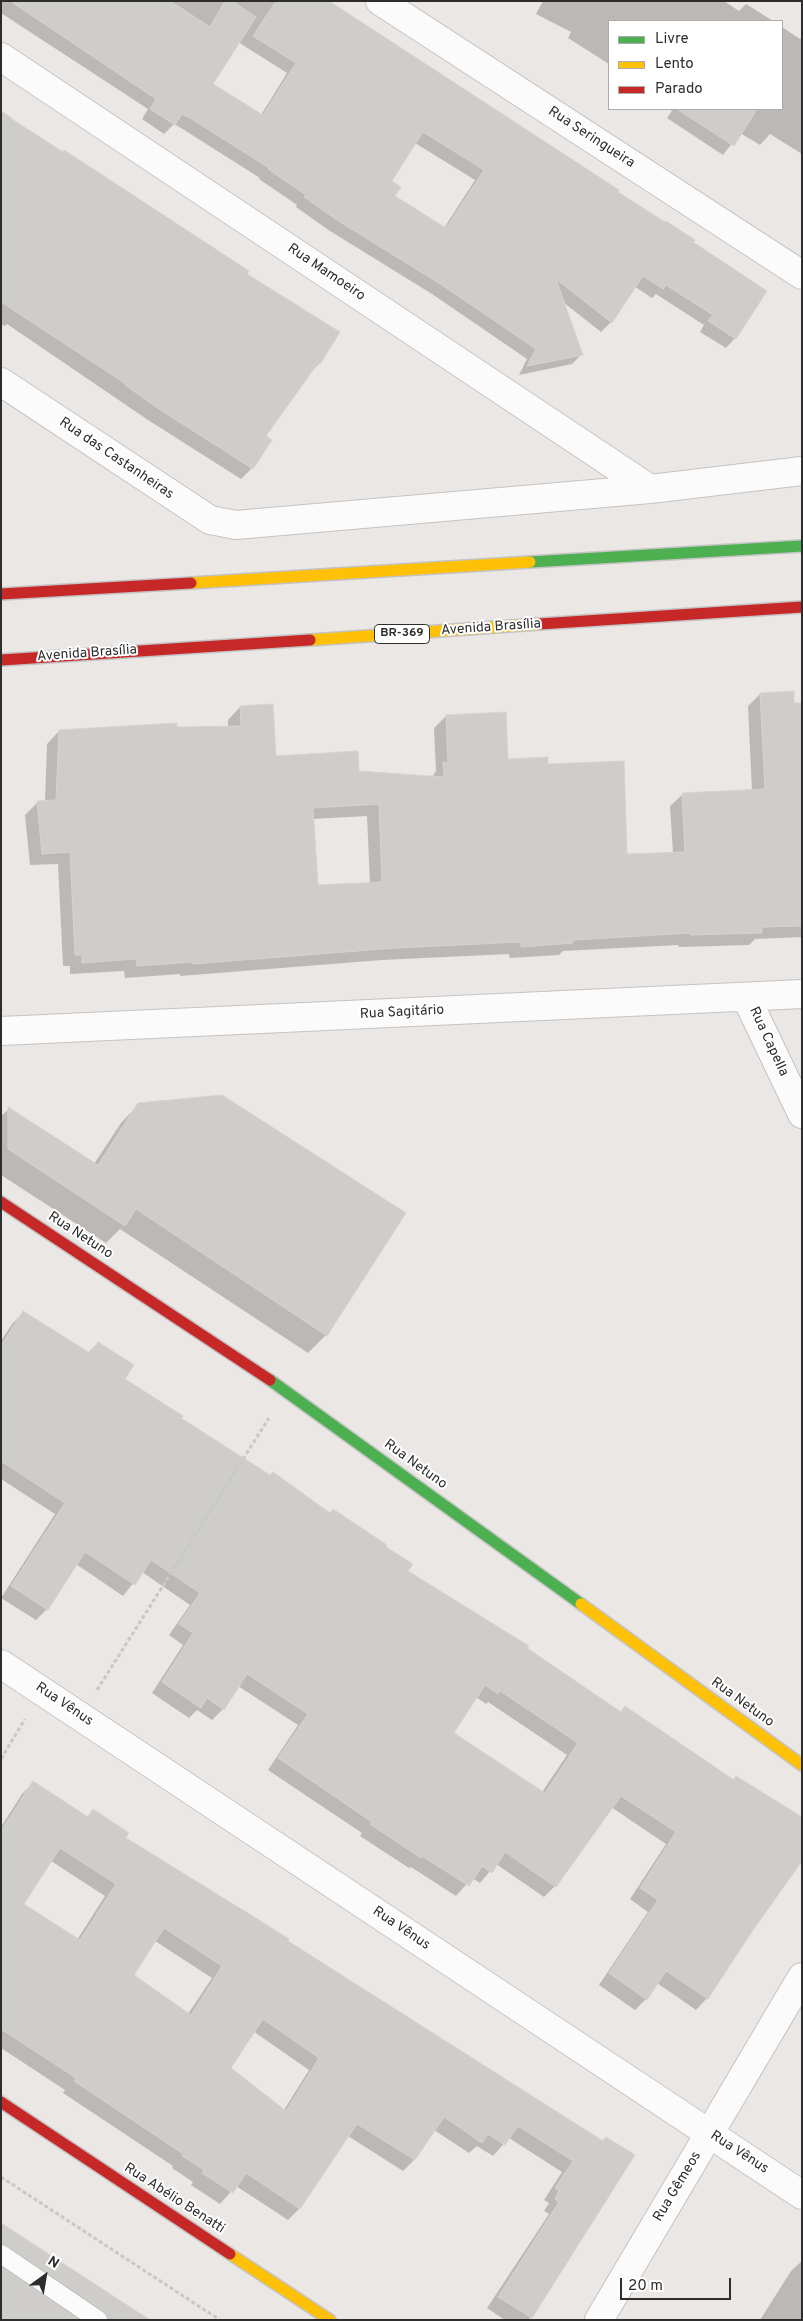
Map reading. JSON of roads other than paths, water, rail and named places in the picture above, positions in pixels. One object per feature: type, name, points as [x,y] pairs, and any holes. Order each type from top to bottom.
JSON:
[{"type":"main road","points":[[1,594],[802,546]]},
{"type":"main road","name":"Avenida Brasília","points":[[1,660],[802,608]]},
{"type":"main road","name":"Rua Netuno","points":[[1,1202],[286,1390],[802,1764]]},
{"type":"main road","name":"Rua Abélio Benatti","points":[[1,2102],[330,2320]]},
{"type":"street","name":"Rua Seringueira","points":[[380,1],[802,275]]},
{"type":"street","name":"Rua Mamoeiro","points":[[1,58],[650,489]]},
{"type":"street","name":"Rua das Castanheiras","points":[[1,382],[210,520],[236,524],[650,489]]},
{"type":"street","points":[[650,489],[802,471]]},
{"type":"street","name":"Rua Sagitário","points":[[1,1031],[802,994]]},
{"type":"street","name":"Rua Capella","points":[[746,998],[802,1114]]},
{"type":"street","name":"Rua Vênus","points":[[1,1664],[802,2195]]},
{"type":"street","name":"Rua Gêmeos","points":[[599,2320],[802,1977]]},
{"type":"lane","points":[[1,2254],[98,2320]]}]
